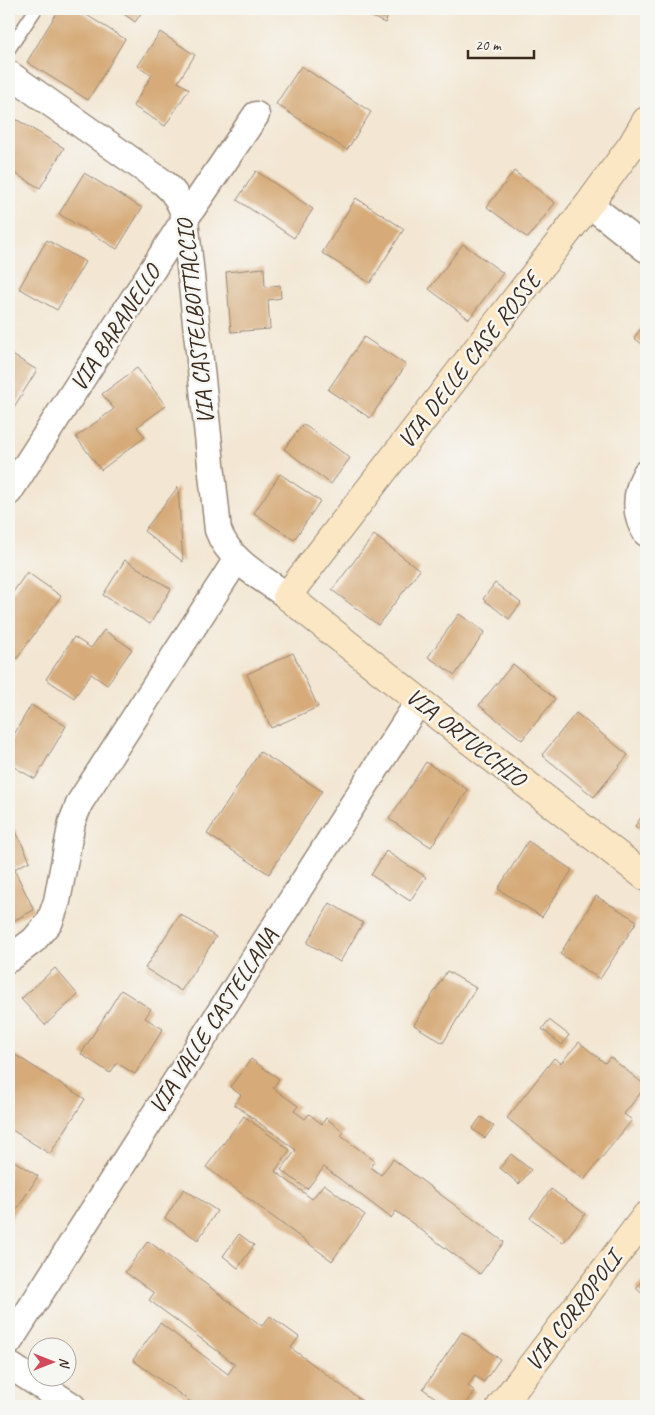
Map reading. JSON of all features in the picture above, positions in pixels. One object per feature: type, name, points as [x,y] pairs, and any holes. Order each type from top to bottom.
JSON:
[{"type":"street","name":"VIA CASTELBOTTACCIO","points":[[9,74],[170,188],[181,204],[185,219],[215,508],[221,538],[236,559],[287,596]]},
{"type":"street","name":"VIA BARANELLO","points":[[9,492],[185,219],[256,115]]},
{"type":"street","name":"VIA DELLE CASE ROSSE","points":[[287,596],[589,204],[632,145],[646,121]]},
{"type":"street","points":[[589,204],[646,249]]},
{"type":"street","points":[[646,473],[640,486],[637,506],[639,519],[646,533]]},
{"type":"street","points":[[9,959],[27,946],[47,926],[56,901],[72,822],[80,802],[236,559]]},
{"type":"street","name":"VIA ORTUCCHIO","points":[[287,596],[646,877]]},
{"type":"street","name":"VIA VALLE CASTELLANA","points":[[9,1342],[419,701]]},
{"type":"street","name":"VIA CORROPOLI","points":[[501,1406],[646,1216]]},
{"type":"street","points":[[9,1365],[72,1406]]},
{"type":"lane","points":[[9,50],[36,9]]},
{"type":"building","points":[[59,9],[77,9],[125,39],[88,100],[27,62]]},
{"type":"building","points":[[117,9],[144,9],[135,22]]},
{"type":"building","points":[[373,9],[391,9],[385,23],[370,16]]},
{"type":"building","points":[[160,32],[195,55],[178,82],[189,89],[165,126],[133,106],[152,75],[138,66]]},
{"type":"building","points":[[301,66],[371,112],[347,150],[276,104]]},
{"type":"building","points":[[9,115],[64,148],[40,188],[9,170]]},
{"type":"building","points":[[256,171],[313,209],[294,238],[237,200]]},
{"type":"building","points":[[514,171],[555,203],[528,238],[487,207]]},
{"type":"building","points":[[84,173],[142,208],[117,249],[59,214]]},
{"type":"building","points":[[356,198],[404,229],[370,283],[322,253]]},
{"type":"building","points":[[47,240],[85,262],[57,310],[19,288]]},
{"type":"building","points":[[463,244],[503,273],[469,319],[429,289]]},
{"type":"building","points":[[264,268],[265,287],[280,285],[281,298],[268,300],[270,329],[231,332],[226,272]]},
{"type":"building","points":[[646,321],[646,347],[634,338]]},
{"type":"building","points":[[364,337],[406,365],[370,418],[328,390]]},
{"type":"building","points":[[9,353],[37,370],[14,407],[9,404]]},
{"type":"building","points":[[137,368],[166,406],[137,427],[145,437],[101,470],[76,437],[114,409],[102,394]]},
{"type":"building","points":[[303,424],[350,458],[331,484],[284,449]]},
{"type":"building","points":[[280,474],[320,501],[294,540],[254,513]]},
{"type":"building","points":[[178,487],[183,562],[144,531]]},
{"type":"building","points":[[374,535],[420,570],[378,625],[332,590]]},
{"type":"building","points":[[125,560],[171,589],[150,624],[103,595]]},
{"type":"building","points":[[27,572],[61,596],[16,660],[9,655],[9,598]]},
{"type":"building","points":[[495,583],[521,603],[509,619],[483,599]]},
{"type":"building","points":[[459,614],[485,632],[455,675],[428,657]]},
{"type":"building","points":[[104,630],[132,649],[107,685],[91,674],[74,698],[46,679],[74,637],[91,648]]},
{"type":"building","points":[[293,653],[318,707],[271,728],[247,674]]},
{"type":"building","points":[[513,664],[555,699],[522,740],[479,705]]},
{"type":"building","points":[[31,705],[66,726],[35,779],[9,764],[9,743]]},
{"type":"building","points":[[576,713],[628,755],[594,797],[542,755]]},
{"type":"building","points":[[260,752],[322,791],[269,874],[207,834]]},
{"type":"building","points":[[426,762],[468,790],[431,847],[389,819]]},
{"type":"building","points":[[646,810],[646,834],[635,826]]},
{"type":"building","points":[[9,817],[30,861],[14,869],[34,910],[9,923]]},
{"type":"building","points":[[528,841],[572,870],[542,917],[498,889]]},
{"type":"building","points":[[386,851],[426,877],[410,901],[371,875]]},
{"type":"building","points":[[596,896],[637,921],[600,979],[560,954]]},
{"type":"building","points":[[330,903],[363,923],[340,962],[307,943]]},
{"type":"building","points":[[180,914],[216,937],[181,991],[145,968]]},
{"type":"building","points":[[55,968],[78,995],[45,1025],[21,999]]},
{"type":"building","points":[[447,971],[476,988],[443,1043],[414,1025]]},
{"type":"building","points":[[121,990],[151,1009],[145,1018],[163,1029],[135,1074],[117,1063],[110,1073],[81,1054]]},
{"type":"building","points":[[549,1020],[569,1035],[562,1045],[542,1029]]},
{"type":"building","points":[[579,1042],[605,1063],[610,1057],[646,1086],[624,1114],[632,1120],[584,1180],[507,1118],[554,1058],[561,1063]]},
{"type":"building","points":[[9,1051],[85,1099],[50,1154],[9,1128]]},
{"type":"building","points":[[251,1059],[279,1079],[273,1088],[298,1106],[294,1111],[305,1119],[309,1114],[322,1124],[326,1118],[344,1132],[341,1136],[375,1161],[370,1167],[381,1175],[393,1159],[504,1242],[480,1274],[396,1211],[391,1218],[324,1167],[307,1189],[281,1170],[296,1150],[234,1104],[241,1095],[230,1087]]},
{"type":"building","points":[[244,1116],[290,1150],[275,1171],[312,1199],[324,1184],[365,1215],[332,1261],[206,1167]]},
{"type":"building","points":[[481,1117],[494,1126],[485,1138],[472,1129]]},
{"type":"building","points":[[511,1154],[531,1170],[519,1184],[500,1168]]},
{"type":"building","points":[[9,1158],[38,1176],[9,1222]]},
{"type":"building","points":[[184,1189],[217,1211],[198,1240],[165,1218]]},
{"type":"building","points":[[551,1189],[585,1214],[563,1243],[530,1218]]},
{"type":"building","points":[[239,1234],[254,1245],[238,1268],[223,1256]]},
{"type":"building","points":[[148,1241],[262,1326],[270,1316],[299,1337],[291,1348],[369,1406],[196,1406],[133,1360],[160,1323],[228,1374],[235,1364],[149,1300],[154,1293],[125,1272]]},
{"type":"building","points":[[646,1276],[646,1297],[636,1288]]},
{"type":"building","points":[[462,1332],[500,1359],[484,1382],[475,1376],[468,1386],[475,1391],[465,1406],[447,1406],[423,1389]]}]
